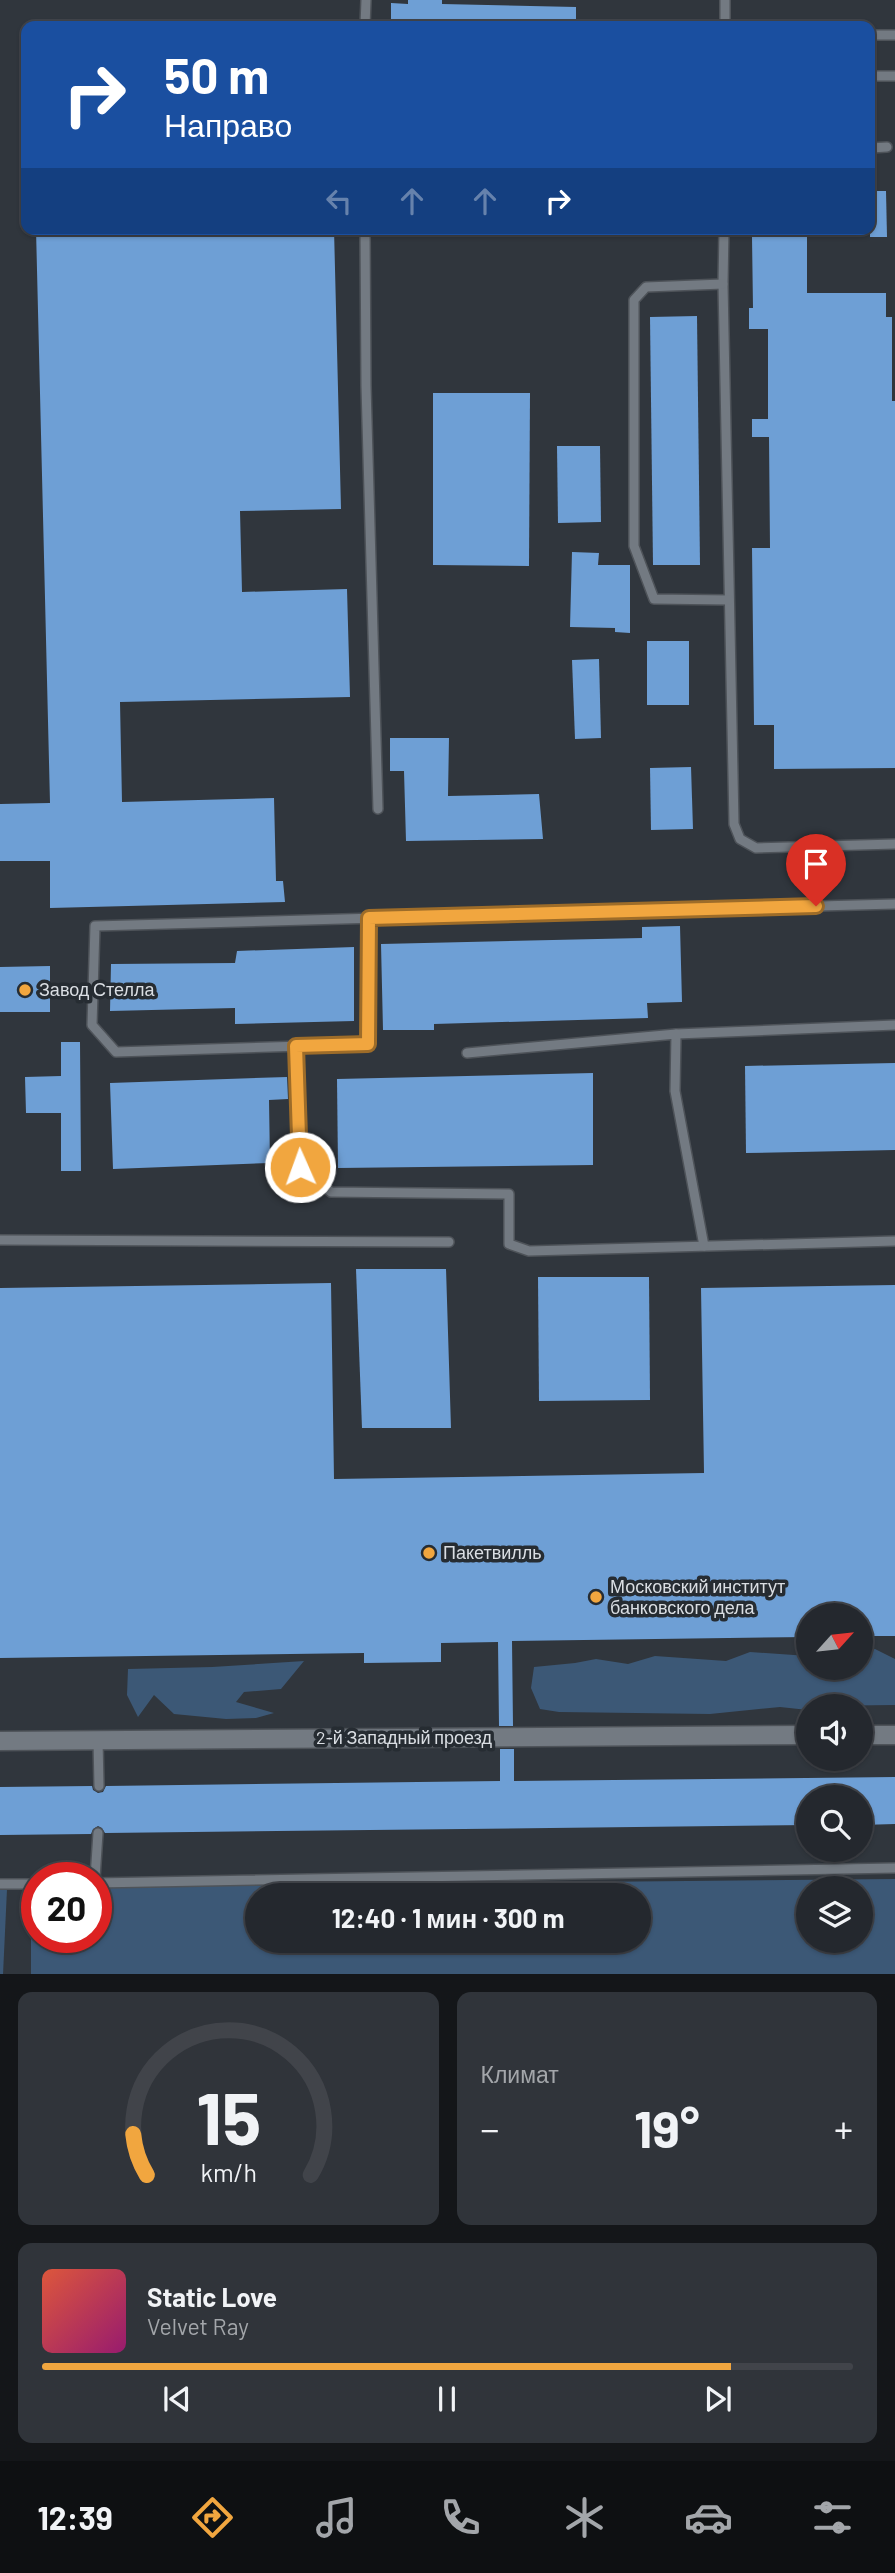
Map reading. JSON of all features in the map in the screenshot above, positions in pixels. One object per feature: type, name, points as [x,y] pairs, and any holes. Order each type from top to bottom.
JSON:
[{"type":"street","name":"2-й Западный проезд","points":[[0,1741],[796,1735]]},
{"type":"street","points":[[873,1735],[895,1735]]},
{"type":"lane","points":[[365,21],[366,0]]},
{"type":"lane","points":[[725,0],[725,21]]},
{"type":"lane","points":[[875,35],[895,35]]},
{"type":"lane","points":[[875,76],[895,76]]},
{"type":"lane","points":[[875,148],[887,147]]},
{"type":"lane","points":[[365,235],[366,386],[378,808]]},
{"type":"lane","points":[[724,235],[734,824],[740,839],[755,848],[895,844]]},
{"type":"lane","points":[[723,284],[646,287],[634,300],[634,546],[654,599],[729,600]]},
{"type":"lane","points":[[369,918],[368,1044],[116,1052],[92,1025],[96,926],[369,918],[895,904]]},
{"type":"lane","points":[[467,1053],[676,1034],[895,1025]]},
{"type":"lane","points":[[676,1034],[675,1091],[704,1246]]},
{"type":"lane","points":[[296,1046],[300,1167],[331,1192],[509,1194],[509,1244],[529,1251],[895,1241]]},
{"type":"lane","points":[[0,1240],[449,1242]]},
{"type":"lane","points":[[98,1740],[99,1786]]},
{"type":"lane","points":[[97,1862],[98,1833]]},
{"type":"lane","points":[[112,1880],[895,1868]]},
{"type":"lane","points":[[0,1884],[21,1884]]},
{"type":"shaded area","points":[[873,1649],[895,1659],[895,1705],[873,1705],[873,1694],[796,1694],[796,1709],[780,1707],[710,1714],[559,1712],[540,1709],[531,1688],[534,1667],[596,1659],[628,1664],[655,1656],[726,1661],[750,1652],[796,1655],[796,1680],[873,1680]]},
{"type":"shaded area","points":[[304,1661],[281,1689],[244,1692],[236,1702],[274,1713],[256,1718],[226,1719],[174,1714],[154,1695],[138,1717],[127,1695],[128,1669]]},
{"type":"shaded area","points":[[873,1879],[895,1879],[895,1974],[31,1974],[31,1953],[112,1953],[112,1887],[245,1886],[245,1953],[651,1953],[651,1883],[496,1883],[796,1880],[796,1953],[873,1953]]},
{"type":"shaded area","points":[[0,1889],[7,1889],[3,1974],[0,1974]]},
{"type":"building","points":[[408,0],[442,0],[442,4],[576,7],[576,21],[391,21],[391,3],[408,4]]},
{"type":"building","points":[[875,191],[886,191],[887,237],[870,237],[875,235]]},
{"type":"building","points":[[36,235],[334,235],[341,509],[240,511],[242,592],[347,589],[350,697],[120,702],[122,802],[274,798],[276,881],[283,881],[285,902],[50,908],[50,861],[0,861],[0,804],[50,803]]},
{"type":"building","points":[[807,235],[807,293],[886,293],[886,317],[892,317],[892,401],[895,401],[895,768],[774,769],[774,725],[754,725],[752,548],[770,548],[769,437],[752,437],[752,419],[768,419],[768,329],[749,329],[749,308],[753,308],[752,237]]},
{"type":"building","points":[[697,316],[700,565],[653,565],[650,317]]},
{"type":"building","points":[[433,393],[530,393],[529,566],[433,565]]},
{"type":"building","points":[[557,446],[600,446],[601,522],[558,523]]},
{"type":"building","points":[[572,552],[599,553],[598,565],[630,565],[630,633],[615,632],[615,628],[570,627]]},
{"type":"building","points":[[647,641],[689,641],[689,705],[647,705]]},
{"type":"building","points":[[599,659],[601,738],[575,739],[572,660]]},
{"type":"building","points":[[390,738],[449,738],[448,796],[539,794],[543,839],[406,841],[404,771],[390,771]]},
{"type":"building","points":[[691,767],[693,829],[651,830],[650,768]]},
{"type":"building","points":[[680,926],[682,1002],[647,1003],[648,1018],[434,1024],[434,1030],[383,1030],[381,944],[642,938],[642,927]]},
{"type":"building","points":[[354,947],[354,1021],[235,1024],[235,1008],[110,1011],[111,964],[235,963],[237,951]]},
{"type":"building","name":"Завод Стелла","points":[[50,966],[50,1012],[0,1012],[0,967]]},
{"type":"building","points":[[61,1042],[80,1042],[81,1171],[61,1171],[61,1113],[26,1113],[25,1077],[61,1076]]},
{"type":"building","points":[[895,1063],[895,1150],[746,1153],[745,1066]]},
{"type":"building","points":[[593,1073],[593,1165],[338,1168],[337,1079]]},
{"type":"building","points":[[287,1077],[288,1099],[269,1100],[270,1163],[113,1169],[110,1083]]},
{"type":"building","points":[[356,1269],[446,1269],[451,1428],[362,1428]]},
{"type":"building","points":[[538,1277],[649,1277],[650,1400],[539,1401]]},
{"type":"building","points":[[331,1283],[334,1479],[704,1473],[701,1288],[895,1285],[895,1636],[873,1636],[873,1603],[796,1603],[796,1637],[512,1641],[513,1726],[499,1726],[498,1642],[441,1643],[441,1662],[364,1663],[364,1653],[0,1658],[0,1288]]},
{"type":"building","points":[[500,1749],[514,1749],[514,1781],[895,1777],[895,1824],[873,1825],[873,1785],[796,1785],[796,1825],[105,1833],[98,1826],[91,1834],[0,1835],[0,1787],[92,1786],[98,1793],[103,1792],[106,1786],[500,1781]]},
{"type":"place","name":"Завод Стелла","points":[[25,990]]},
{"type":"place","name":"Пакетвилль","points":[[429,1553]]},
{"type":"place","name":"Московский институт банковского дела","points":[[596,1597]]},
{"type":"route","points":[[300,1167],[296,1046],[368,1044],[369,918],[816,906]]}]
